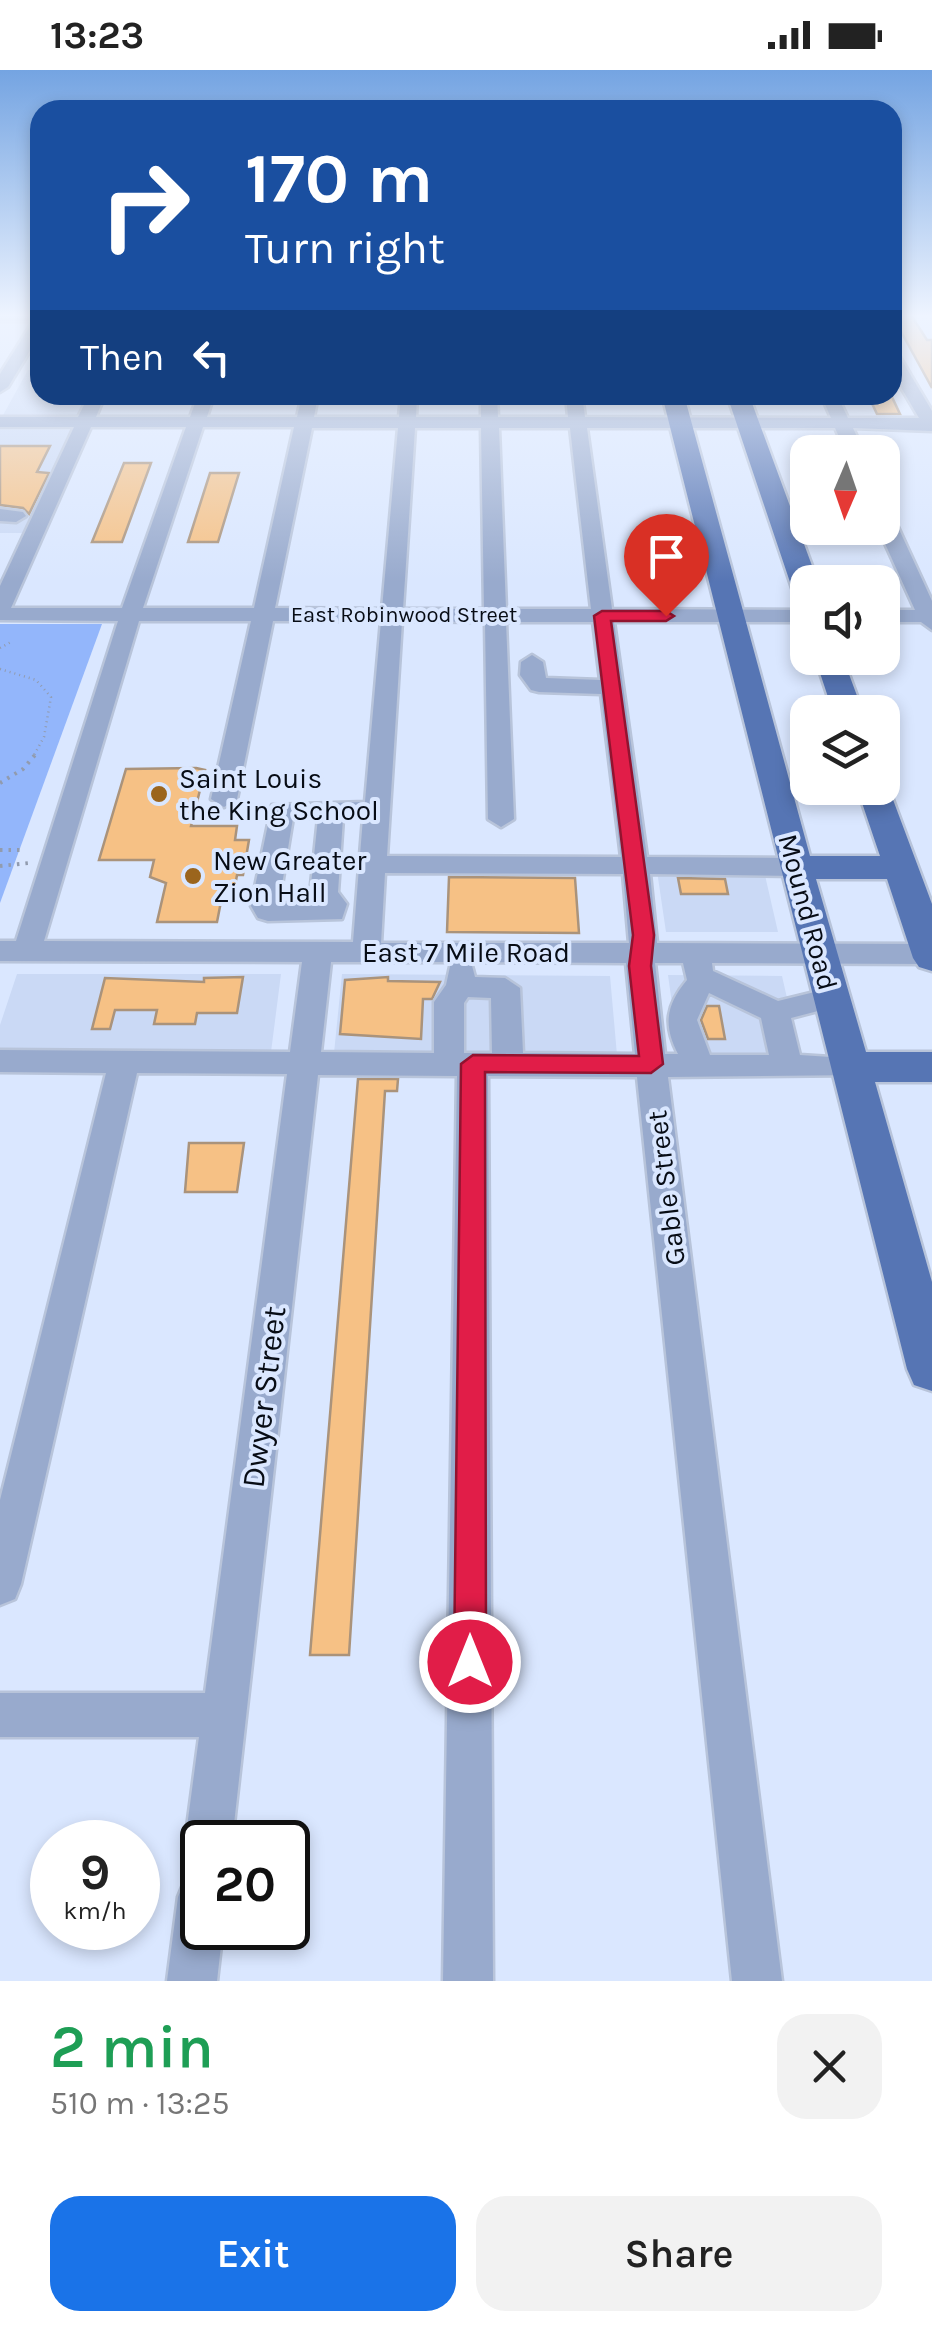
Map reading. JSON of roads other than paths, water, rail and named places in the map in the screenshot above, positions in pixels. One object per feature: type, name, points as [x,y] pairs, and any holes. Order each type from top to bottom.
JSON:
[{"type":"main road","points":[[742,405],[798,565]]},
{"type":"main road","name":"Mound Road","points":[[677,409],[795,868],[932,1370]]},
{"type":"main road","points":[[881,805],[917,889],[932,955]]},
{"type":"main road","points":[[795,868],[917,889]]},
{"type":"main road","points":[[850,1067],[932,1067]]},
{"type":"street","points":[[0,612],[93,405]]},
{"type":"street","points":[[13,951],[202,405]]},
{"type":"street","points":[[224,799],[308,405]]},
{"type":"street","points":[[366,951],[408,405]]},
{"type":"street","points":[[489,405],[502,819]]},
{"type":"street","points":[[834,405],[847,435]]},
{"type":"street","points":[[0,422],[490,422],[576,409],[677,409],[748,423],[931,424]]},
{"type":"street","name":"Gable Street","points":[[576,409],[635,866],[651,1064],[758,1981]]},
{"type":"street","points":[[897,545],[931,618],[900,617]]},
{"type":"street","name":"East Robinwood Street","points":[[0,612],[790,616]]},
{"type":"street","points":[[532,662],[532,675],[540,685],[612,686]]},
{"type":"street","points":[[331,810],[324,894],[332,904],[332,913],[268,912],[265,906],[281,810],[331,810],[375,810]]},
{"type":"street","points":[[371,864],[795,868]]},
{"type":"street","points":[[332,904],[369,905]]},
{"type":"street","name":"East 7 Mile Road","points":[[13,951],[642,952],[701,966],[818,953],[932,955]]},
{"type":"street","name":"Dwyer Street","points":[[212,1820],[318,951]]},
{"type":"street","points":[[462,952],[460,987],[449,1002],[477,1063]]},
{"type":"street","points":[[700,1065],[688,1047],[681,1008],[701,966],[775,1012],[787,1066]]},
{"type":"street","points":[[460,987],[505,988],[477,1063],[468,1981]]},
{"type":"street","points":[[775,1012],[831,998]]},
{"type":"street","points":[[0,1061],[850,1067]]},
{"type":"street","points":[[0,1584],[124,1062]]},
{"type":"street","points":[[0,1715],[225,1715]]},
{"type":"street","points":[[192,1981],[196,1950]]},
{"type":"place","name":"Saint Louis the King School","points":[[159,794]]},
{"type":"place","name":"New Greater Zion Hall","points":[[193,876]]}]
